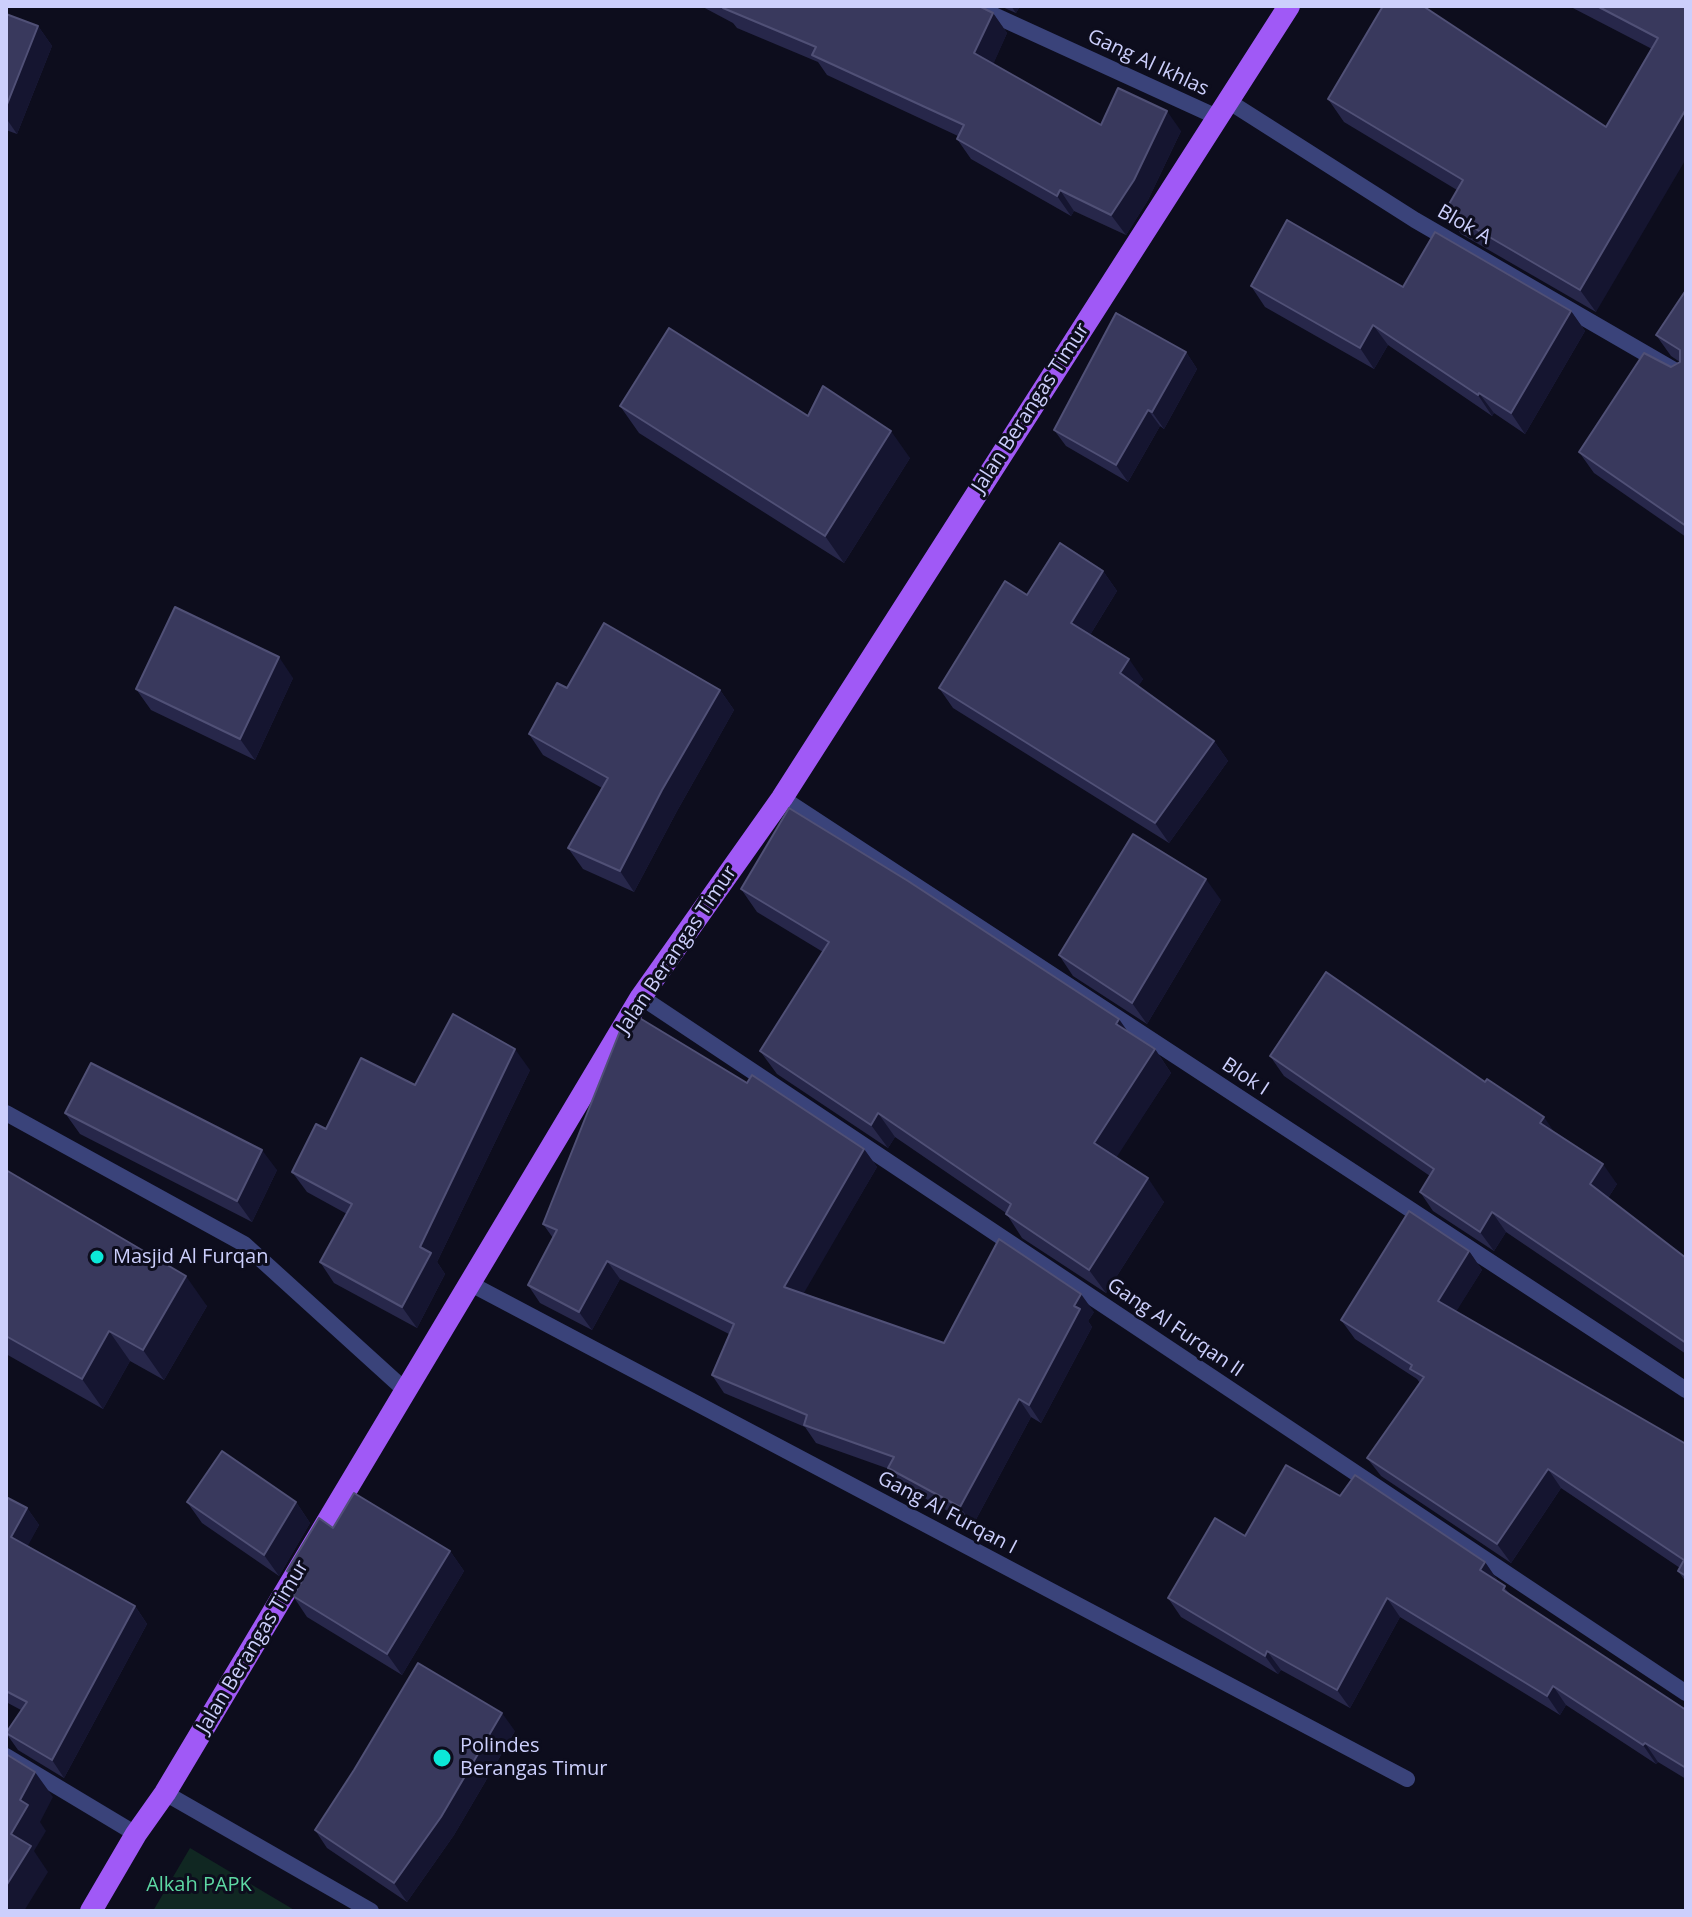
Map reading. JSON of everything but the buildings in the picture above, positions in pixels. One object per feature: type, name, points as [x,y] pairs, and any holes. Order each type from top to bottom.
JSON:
[{"type":"main road","name":"Jalan Berangas Timur","points":[[91,1911],[136,1834],[165,1793],[641,997],[782,798],[1289,6]]},
{"type":"street","name":"Gang Al Ikhlas","points":[[974,6],[1222,109]]},
{"type":"street","name":"Blok A","points":[[1222,109],[1686,377]]},
{"type":"street","name":"Blok I","points":[[782,798],[1686,1390]]},
{"type":"street","name":"Gang Al Furqan II","points":[[641,997],[1686,1693]]},
{"type":"street","points":[[6,1113],[244,1244],[406,1391]]},
{"type":"street","name":"Gang Al Furqan I","points":[[469,1283],[1407,1779]]},
{"type":"street","points":[[6,1756],[136,1834]]},
{"type":"street","points":[[165,1793],[371,1911]]},
{"type":"green space","name":"Alkah PAPK","points":[[190,1848],[296,1911],[153,1911]]},
{"type":"place","name":"Masjid Al Furqan","points":[[97,1257]]},
{"type":"place","name":"Polindes Berangas Timur","points":[[442,1758]]}]
